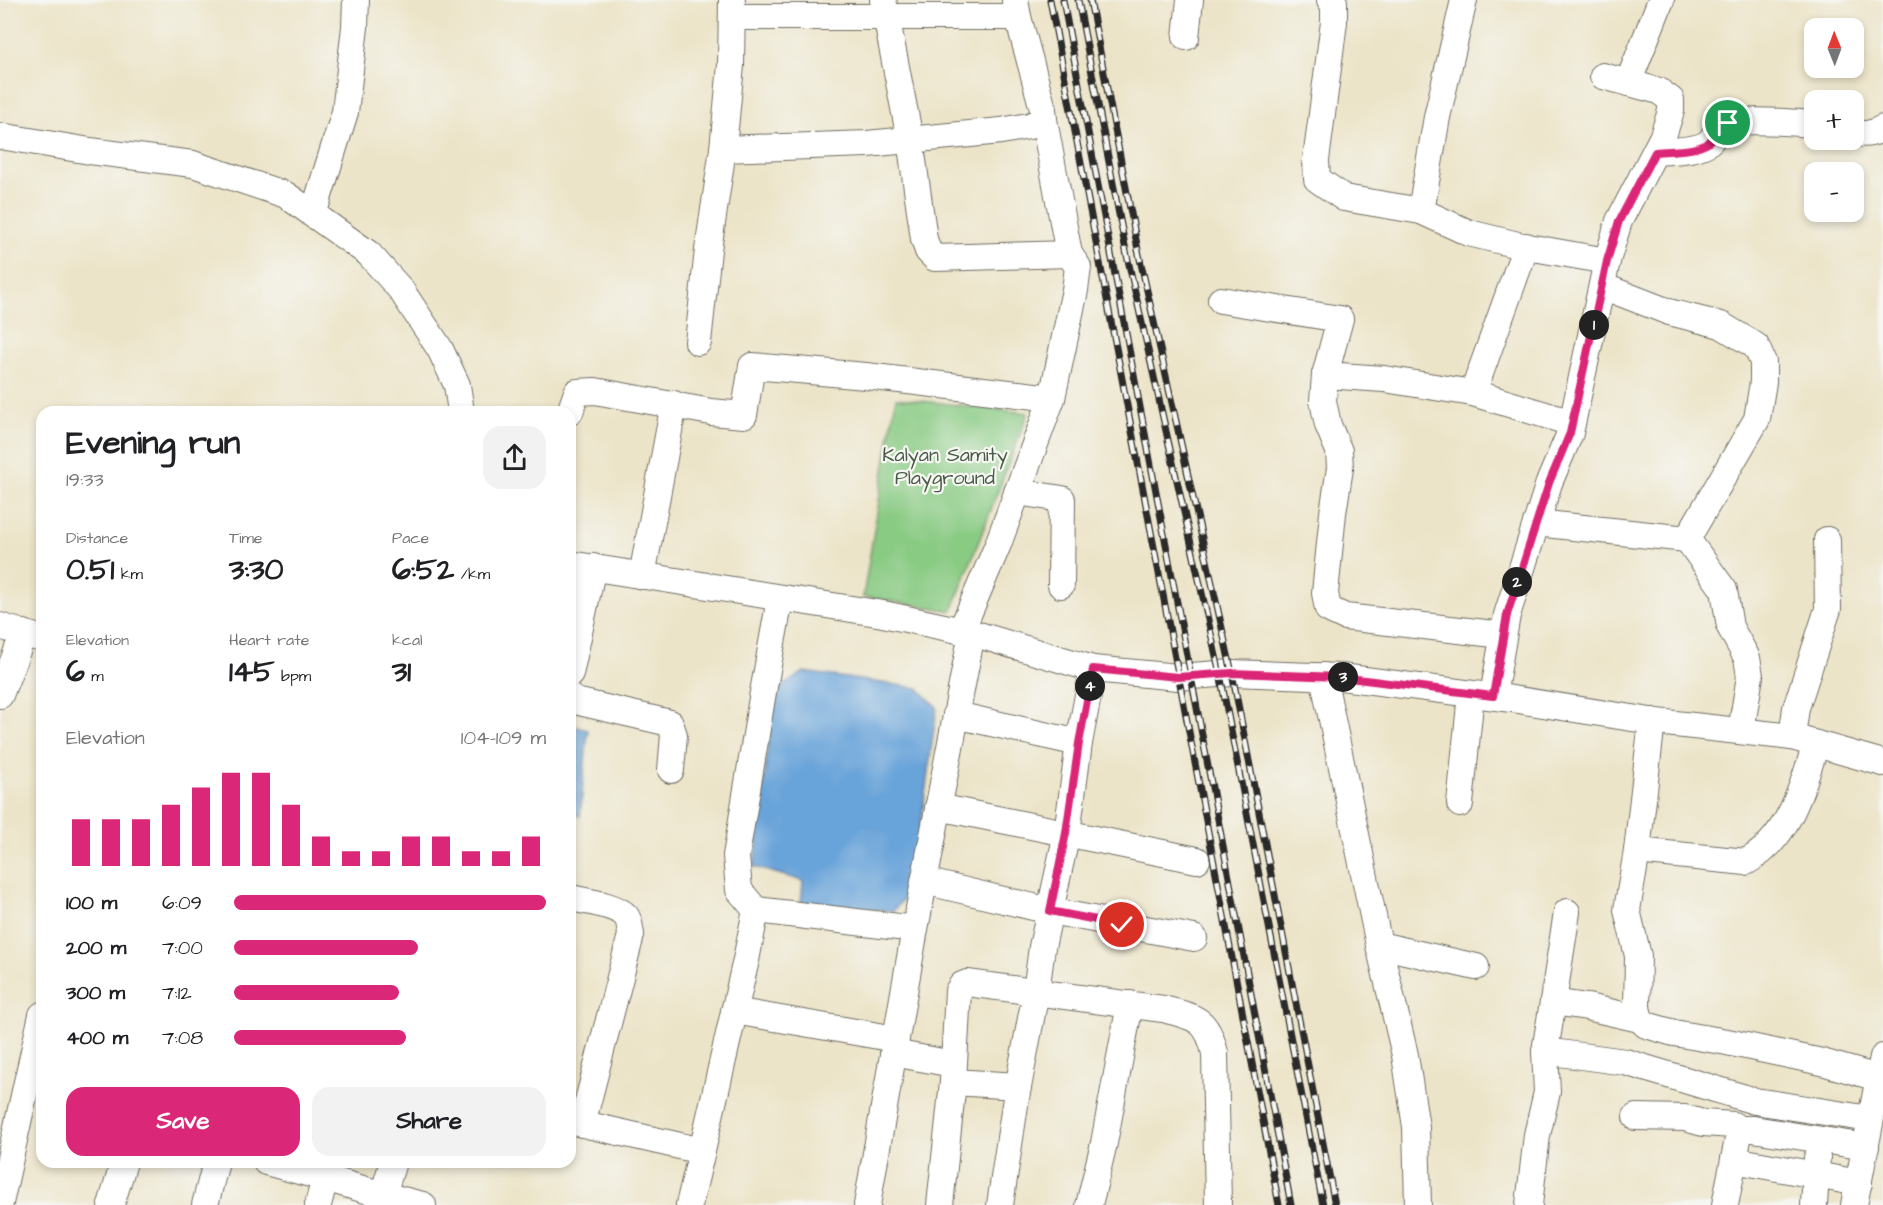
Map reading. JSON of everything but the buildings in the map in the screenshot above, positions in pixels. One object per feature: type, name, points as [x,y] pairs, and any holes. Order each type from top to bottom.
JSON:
[{"type":"street","points":[[313,215],[345,112],[356,27],[356,0]]},
{"type":"street","points":[[1186,37],[1190,0]]},
{"type":"street","points":[[1421,211],[1437,117],[1464,0]]},
{"type":"street","points":[[1628,83],[1661,0]]},
{"type":"street","points":[[1333,1],[1334,22],[1316,160],[1317,179],[1344,198],[1421,211],[1468,233],[1607,261]]},
{"type":"street","points":[[698,342],[708,250],[723,149],[731,65],[732,9],[1017,8],[1043,109],[1069,254],[1078,267],[1052,398],[967,632],[956,715],[915,929],[867,1205]]},
{"type":"street","points":[[885,9],[910,139],[924,239],[928,251],[935,258],[1069,254]]},
{"type":"street","points":[[1460,804],[1482,695],[1536,523],[1572,423],[1607,261],[1619,221],[1664,136],[1671,111],[1671,100],[1659,91],[1603,76]]},
{"type":"street","points":[[723,149],[867,144],[1001,131],[1029,126],[1044,120]]},
{"type":"street","points":[[1655,152],[1698,147],[1710,142],[1717,129],[1728,123],[1804,124]]},
{"type":"street","points":[[1864,134],[1875,133],[1883,128]]},
{"type":"street","points":[[0,136],[90,151],[193,164],[286,195],[369,254],[401,290],[440,349],[457,385],[460,406]]},
{"type":"street","points":[[1473,393],[1526,246]]},
{"type":"street","points":[[1602,286],[1669,312],[1721,325],[1756,346],[1763,362],[1763,382],[1757,418],[1687,539]]},
{"type":"street","points":[[1221,300],[1340,318],[1325,375],[1323,400],[1328,424],[1340,451],[1325,593],[1328,609],[1345,617],[1503,634]]},
{"type":"street","points":[[572,406],[578,392],[595,391],[711,411],[744,414],[752,366],[866,376],[1052,398]]},
{"type":"street","points":[[1325,375],[1384,379],[1473,393],[1572,423]]},
{"type":"street","points":[[642,576],[674,404]]},
{"type":"street","points":[[1017,492],[1062,499],[1061,585]]},
{"type":"street","points":[[1536,523],[1687,539],[1724,590],[1731,627],[1747,658],[1750,676],[1741,731]]},
{"type":"street","points":[[1637,851],[1746,862],[1758,855],[1783,827],[1801,792],[1804,740],[1796,708],[1828,609],[1827,540]]},
{"type":"street","points":[[576,620],[582,565],[883,614],[967,632],[1093,669],[1178,677],[1232,673],[1323,676],[1482,695],[1652,721],[1804,740],[1883,763]]},
{"type":"street","points":[[780,599],[736,856],[739,890],[756,910],[915,929]]},
{"type":"street","points":[[0,626],[33,636],[0,695]]},
{"type":"street","points":[[1000,1205],[1042,947],[1066,833],[1093,669]]},
{"type":"street","points":[[1323,676],[1412,1093],[1416,1127],[1418,1205]]},
{"type":"street","points":[[576,701],[670,723],[674,735],[671,770]]},
{"type":"street","points":[[956,715],[1079,743]]},
{"type":"street","points":[[1640,1019],[1636,1008],[1638,956],[1627,910],[1637,851],[1652,721]]},
{"type":"street","points":[[938,807],[1197,860]]},
{"type":"street","points":[[924,881],[1050,911],[1194,938]]},
{"type":"street","points":[[576,899],[608,907],[625,915],[629,922],[631,935],[576,1122],[702,1151]]},
{"type":"street","points":[[689,1205],[756,910]]},
{"type":"street","points":[[1529,1205],[1537,1135],[1547,1092],[1545,1051],[1567,912]]},
{"type":"street","points":[[1379,945],[1476,967]]},
{"type":"street","points":[[940,1205],[953,1073],[958,991],[962,985],[967,983],[1131,1004],[1183,1014],[1200,1021],[1210,1035],[1215,1053],[1218,1205]]},
{"type":"street","points":[[1553,1002],[1640,1019],[1646,1024],[1674,1033],[1822,1062],[1880,1067],[1872,1131],[1856,1194],[1816,1175],[1734,1160]]},
{"type":"street","points":[[1089,1205],[1104,1143],[1131,1004]]},
{"type":"street","points":[[734,1011],[895,1046],[953,1073],[1018,1086]]},
{"type":"street","points":[[0,1203],[36,1042]]},
{"type":"street","points":[[1545,1051],[1625,1062],[1755,1101],[1872,1131]]},
{"type":"street","points":[[1636,1117],[1685,1118],[1703,1123],[1732,1125],[1738,1129],[1753,1129],[1817,1140],[1872,1131]]},
{"type":"street","points":[[1725,1205],[1738,1129]]},
{"type":"street","points":[[1814,1205],[1817,1140]]},
{"type":"street","points":[[111,1205],[122,1168]]},
{"type":"street","points":[[205,1205],[214,1168]]},
{"type":"street","points":[[297,1168],[420,1205]]},
{"type":"street","points":[[383,1195],[391,1168]]},
{"type":"street","points":[[313,1171],[318,1205]]},
{"type":"green space","name":"Kalyan Samity Playground","points":[[896,398],[1028,413],[952,611],[863,597]]},
{"type":"water","points":[[804,672],[918,688],[937,707],[912,890],[893,911],[801,903],[803,881],[754,867],[774,692]]},
{"type":"water","points":[[576,727],[588,730],[580,816],[576,815]]},
{"type":"railway","points":[[1050,0],[1279,1205]]},
{"type":"railway","points":[[1063,0],[1291,1205]]},
{"type":"railway","points":[[1078,0],[1126,251],[1220,674],[1323,1205]]},
{"type":"railway","points":[[1090,0],[1138,250],[1232,673],[1335,1205]]},
{"type":"route","points":[[1122,925],[1050,911],[1066,833],[1093,669],[1178,677],[1232,673],[1341,677],[1493,696],[1507,615],[1549,483],[1570,433],[1607,261],[1619,221],[1655,152],[1698,147],[1710,142],[1717,129],[1728,123]]}]
